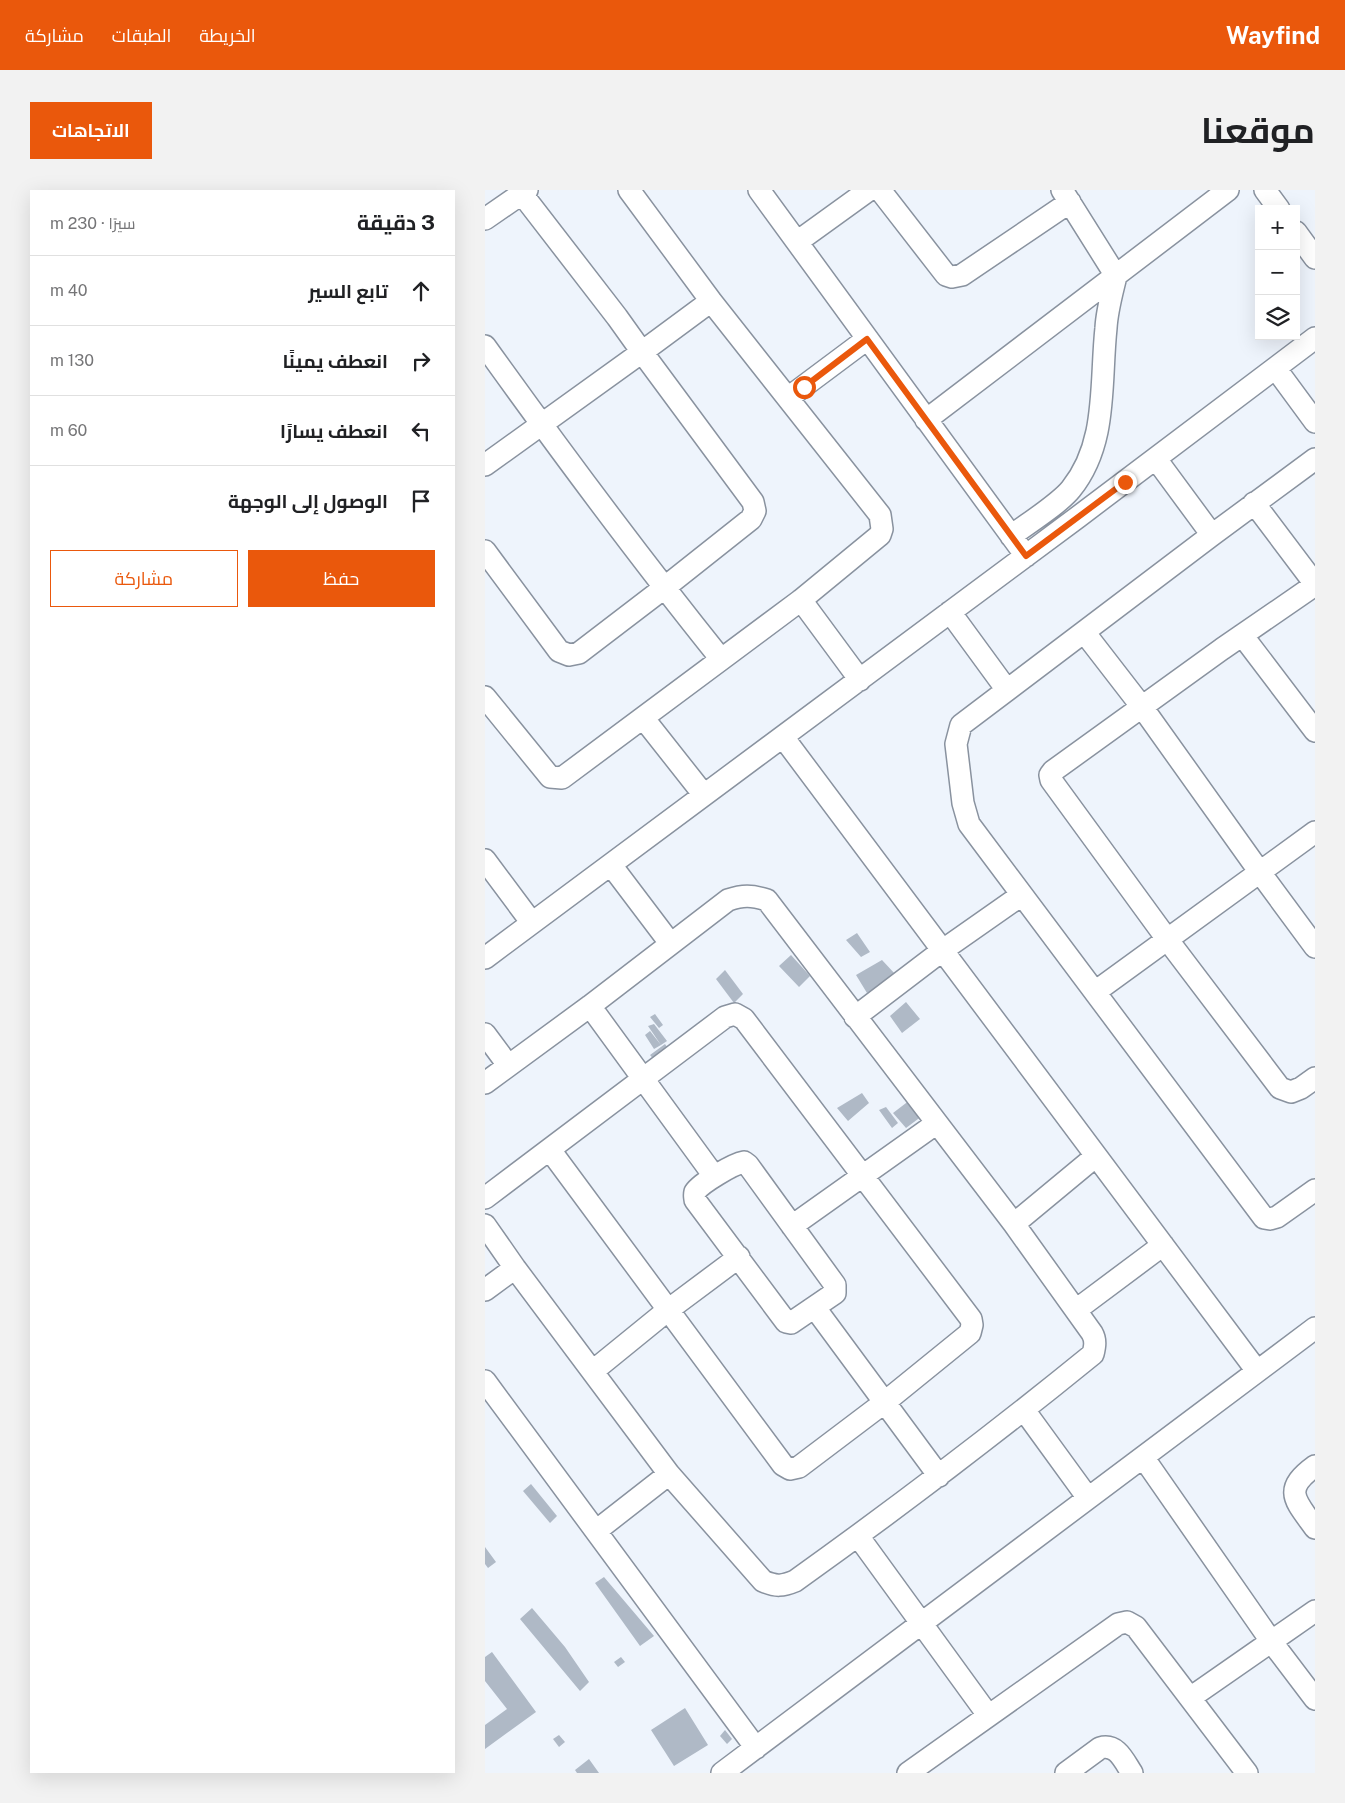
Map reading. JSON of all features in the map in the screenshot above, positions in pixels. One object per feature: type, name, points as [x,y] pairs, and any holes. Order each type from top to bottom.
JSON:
[{"type":"street","points":[[759,190],[1026,556]]},
{"type":"street","points":[[797,242],[869,190]]},
{"type":"street","points":[[880,190],[945,275],[952,277],[962,275],[1066,196],[1116,276],[1106,327],[1102,397],[1096,439],[1087,465],[1070,490],[1011,536]]},
{"type":"street","points":[[926,420],[1228,190]]},
{"type":"street","points":[[1265,190],[1276,205]]},
{"type":"street","points":[[485,697],[550,777],[562,778],[644,719],[801,600],[880,535],[882,528],[880,516],[711,301],[633,191]]},
{"type":"street","points":[[485,219],[524,192],[753,502],[755,511],[751,519],[664,588],[579,653],[569,655],[559,651],[485,550]]},
{"type":"street","points":[[1300,237],[1315,258]]},
{"type":"street","points":[[485,465],[711,301]]},
{"type":"street","points":[[485,958],[1156,459],[1315,338]]},
{"type":"street","points":[[788,398],[867,339]]},
{"type":"street","points":[[485,346],[664,588],[721,659]]},
{"type":"street","points":[[1276,369],[1315,422]]},
{"type":"street","points":[[1315,458],[961,725],[956,744],[963,803],[969,824],[1020,896],[1095,992],[1264,1218],[1277,1217],[1315,1190]]},
{"type":"street","points":[[1156,459],[1212,535]]},
{"type":"street","points":[[1254,503],[1315,585],[1242,635],[1050,775],[1051,780],[1167,939],[1281,1088],[1291,1092],[1301,1088],[1315,1078]]},
{"type":"street","points":[[801,600],[860,680]]},
{"type":"street","points":[[950,612],[1007,690]]},
{"type":"street","points":[[1083,632],[1143,707],[1315,948]]},
{"type":"street","points":[[1242,635],[1315,731]]},
{"type":"street","points":[[644,719],[704,795]]},
{"type":"street","points":[[783,737],[1257,1371]]},
{"type":"street","points":[[1095,992],[1315,832]]},
{"type":"street","points":[[485,860],[532,923]]},
{"type":"street","points":[[611,865],[670,943]]},
{"type":"street","points":[[485,1083],[590,1006],[728,900],[741,896],[756,896],[767,900],[1014,1224],[1076,1310],[1095,1339],[1093,1354],[939,1476],[795,1582],[784,1586],[772,1585],[763,1582],[669,1474],[485,1225]]},
{"type":"street","points":[[855,1016],[943,950],[1020,896]]},
{"type":"street","points":[[590,1006],[714,1176]]},
{"type":"street","points":[[485,1198],[642,1078],[725,1017],[735,1014],[745,1019],[971,1319],[970,1334],[799,1467],[790,1469],[783,1465],[550,1150]]},
{"type":"street","points":[[485,1034],[509,1065]]},
{"type":"street","points":[[792,1226],[937,1123]]},
{"type":"street","points":[[1014,1224],[1096,1156]]},
{"type":"street","points":[[744,1162],[748,1165],[835,1286],[835,1293],[791,1324],[786,1322],[695,1200],[696,1191],[714,1176],[738,1163],[744,1162]]},
{"type":"street","points":[[1076,1310],[1163,1245]]},
{"type":"street","points":[[593,1371],[668,1310],[739,1257]]},
{"type":"street","points":[[485,1290],[515,1268]]},
{"type":"street","points":[[815,1308],[939,1476]]},
{"type":"street","points":[[722,1773],[1315,1328]]},
{"type":"street","points":[[485,1381],[756,1748]]},
{"type":"street","points":[[1024,1410],[1087,1498]]},
{"type":"street","points":[[1143,1457],[1271,1641],[1315,1699]]},
{"type":"street","points":[[1315,1466],[1302,1475],[1295,1487],[1295,1500],[1315,1528]]},
{"type":"street","points":[[596,1531],[669,1474]]},
{"type":"street","points":[[858,1536],[988,1715]]},
{"type":"street","points":[[1190,1698],[1315,1611]]},
{"type":"street","points":[[908,1773],[1118,1624],[1127,1622],[1136,1627],[1247,1773]]},
{"type":"street","points":[[1066,1773],[1100,1748],[1107,1746],[1114,1748],[1132,1773]]},
{"type":"building","points":[[857,933],[870,952],[861,957],[846,940]]},
{"type":"building","points":[[791,955],[810,976],[799,987],[779,966]]},
{"type":"building","points":[[882,960],[896,975],[867,993],[856,975]]},
{"type":"building","points":[[725,970],[743,994],[734,1003],[716,979]]},
{"type":"building","points":[[906,1002],[920,1019],[902,1033],[890,1016]]},
{"type":"building","points":[[655,1014],[663,1025],[659,1028],[650,1017]]},
{"type":"building","points":[[654,1024],[667,1041],[661,1045],[648,1026]]},
{"type":"building","points":[[650,1031],[661,1045],[654,1049],[645,1035]]},
{"type":"building","points":[[665,1044],[670,1051],[656,1062],[650,1055]]},
{"type":"building","points":[[862,1093],[869,1103],[848,1121],[837,1108]]},
{"type":"building","points":[[910,1100],[922,1116],[906,1128],[893,1113]]},
{"type":"building","points":[[886,1107],[898,1123],[892,1128],[879,1110]]},
{"type":"building","points":[[531,1484],[557,1516],[550,1523],[523,1491]]},
{"type":"building","points":[[485,1547],[496,1562],[488,1568],[485,1564]]},
{"type":"building","points":[[604,1577],[654,1636],[640,1646],[595,1583]]},
{"type":"building","points":[[532,1608],[565,1647],[589,1682],[580,1691],[520,1619]]},
{"type":"building","points":[[492,1652],[536,1712],[485,1749],[485,1725],[507,1709],[485,1681],[485,1657]]},
{"type":"building","points":[[621,1657],[625,1662],[618,1667],[614,1662]]},
{"type":"building","points":[[685,1708],[708,1745],[674,1766],[651,1730]]},
{"type":"building","points":[[725,1730],[732,1739],[727,1744],[720,1736]]},
{"type":"building","points":[[559,1735],[565,1742],[559,1747],[553,1739]]},
{"type":"building","points":[[589,1759],[599,1773],[577,1773],[575,1770]]},
{"type":"route","points":[[804,387],[867,339],[1026,556],[1125,482]]}]
